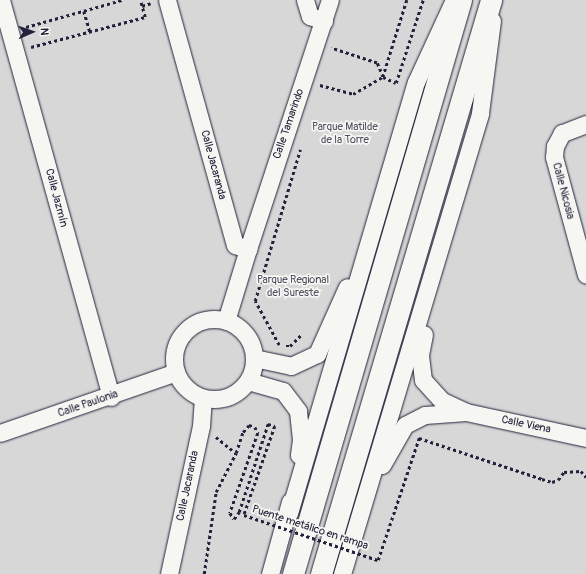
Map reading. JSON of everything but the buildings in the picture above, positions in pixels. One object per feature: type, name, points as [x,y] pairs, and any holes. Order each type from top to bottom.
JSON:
[{"type":"main road","points":[[293,574],[461,0]]},
{"type":"main road","points":[[321,574],[491,0]]},
{"type":"street","name":"Calle Jazmín","points":[[2,0],[111,396]]},
{"type":"street","name":"Calle Jacaranda","points":[[167,0],[235,245],[248,249]]},
{"type":"street","points":[[305,0],[310,16],[324,21]]},
{"type":"street","name":"Calle Tamarindo","points":[[248,249],[330,0]]},
{"type":"street","points":[[270,574],[416,82],[454,0]]},
{"type":"street","points":[[342,574],[480,113],[494,0]]},
{"type":"street","name":"Calle Nicosia","points":[[586,124],[562,132],[558,138],[554,152],[586,275]]},
{"type":"street","points":[[254,358],[291,366],[317,354],[376,219]]},
{"type":"street","points":[[226,321],[248,249]]},
{"type":"street","points":[[439,250],[420,355],[423,380],[442,401],[466,412]]},
{"type":"street","points":[[201,321],[226,321],[246,335],[254,358],[248,381],[239,390],[228,397],[216,399],[203,398],[187,388],[176,372],[174,360],[181,336],[201,321]]},
{"type":"street","name":"Calle Paulonia","points":[[0,434],[176,372]]},
{"type":"street","points":[[248,381],[283,391],[298,411],[302,440],[289,513]]},
{"type":"street","name":"Calle Jacaranda","points":[[169,574],[201,426],[203,398]]},
{"type":"street","points":[[368,489],[405,425],[425,415],[466,412]]},
{"type":"street","name":"Calle Viena","points":[[466,412],[586,438]]},
{"type":"path","points":[[27,32],[26,27],[122,0]]},
{"type":"path","points":[[30,43],[31,48],[144,17],[140,0]]},
{"type":"path","points":[[142,6],[152,3],[151,0]]},
{"type":"path","points":[[318,93],[320,85],[353,94],[383,77],[407,0]]},
{"type":"path","points":[[328,47],[377,63],[383,77],[396,83],[423,0]]},
{"type":"path","points":[[84,11],[90,32]]},
{"type":"path","points":[[302,145],[255,301],[280,346],[290,346],[302,334]]},
{"type":"path","name":"Puente metálico en rampa","points":[[236,453],[242,432],[248,425],[255,427],[258,433],[230,513],[234,519],[239,512],[268,424],[274,426],[244,515],[378,560],[419,438],[552,482],[558,480],[564,472],[581,471],[586,477]]},
{"type":"path","points":[[201,426],[236,453],[216,492],[204,574]]},
{"type":"green space","name":"Parque Regional del Sureste","points":[[0,0],[586,0],[586,574],[0,574]]},
{"type":"park label","name":"Parque Matilde de la Torre","points":[[345,134]]}]
